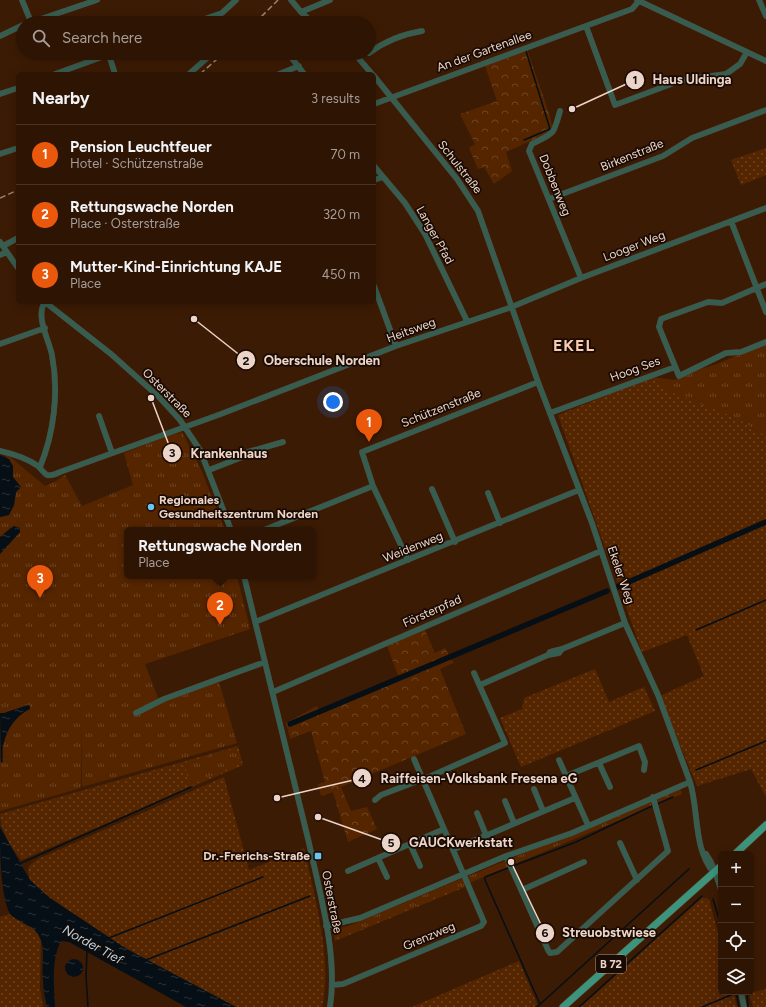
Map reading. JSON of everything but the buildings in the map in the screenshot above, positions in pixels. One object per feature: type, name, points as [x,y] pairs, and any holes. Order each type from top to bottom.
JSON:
[{"type":"main road","points":[[738,851],[766,825]]},
{"type":"main road","name":"B 72","points":[[563,1007],[718,869]]},
{"type":"street","points":[[22,0],[28,16]]},
{"type":"street","points":[[48,16],[97,0]]},
{"type":"street","points":[[211,16],[222,12],[236,0]]},
{"type":"street","points":[[291,0],[305,16]]},
{"type":"street","points":[[301,12],[330,0]]},
{"type":"street","points":[[638,0],[766,61]]},
{"type":"street","name":"An der Gartenallee","points":[[376,103],[632,9],[638,0]]},
{"type":"street","points":[[759,0],[766,16]]},
{"type":"street","points":[[586,26],[615,104],[682,80],[726,74],[740,64],[747,52]]},
{"type":"street","points":[[0,36],[16,28]]},
{"type":"street","points":[[376,47],[411,33],[422,31]]},
{"type":"street","points":[[62,72],[94,60]]},
{"type":"street","points":[[112,60],[115,72]]},
{"type":"street","points":[[191,72],[206,60]]},
{"type":"street","points":[[294,60],[303,72]]},
{"type":"street","name":"Schulstraße","points":[[361,60],[371,72]]},
{"type":"street","points":[[284,72],[299,66]]},
{"type":"street","name":"Schulstraße","points":[[376,79],[474,202],[512,307]]},
{"type":"street","points":[[0,94],[16,89]]},
{"type":"street","name":"Birkenstraße","points":[[549,199],[663,156],[692,138],[766,110]]},
{"type":"street","name":"Dobbenweg","points":[[560,111],[554,132],[548,137],[532,144],[529,151],[581,278]]},
{"type":"street","points":[[0,154],[16,149]]},
{"type":"street","name":"Langer Pfad","points":[[376,169],[405,203],[425,234],[467,321]]},
{"type":"street","points":[[376,180],[383,178]]},
{"type":"street","name":"Looger Weg","points":[[512,307],[581,278],[766,208]]},
{"type":"street","points":[[731,222],[766,312]]},
{"type":"street","points":[[16,239],[2,244],[16,265]]},
{"type":"street","points":[[0,255],[7,252]]},
{"type":"street","points":[[675,367],[659,327],[661,319],[708,302],[722,303],[766,284]]},
{"type":"street","points":[[376,291],[396,346]]},
{"type":"street","points":[[0,450],[15,454],[40,467],[51,430],[55,381],[52,356],[41,312],[44,304]]},
{"type":"street","name":"Osterstraße","points":[[48,304],[114,357],[159,397],[185,427],[200,450],[209,470],[230,527]]},
{"type":"street","name":"Heitsweg","points":[[40,467],[46,474],[50,475],[185,427],[396,346],[512,307]]},
{"type":"street","name":"Ekeler Weg","points":[[512,307],[538,382],[601,551],[625,623],[658,695],[690,782],[694,794],[699,838],[708,865],[714,873],[720,887]]},
{"type":"street","points":[[0,344],[45,328]]},
{"type":"street","name":"Hoog Ses","points":[[550,412],[675,367],[678,376],[726,354],[741,352],[766,342]]},
{"type":"street","name":"Schützenstraße","points":[[373,486],[362,452],[538,382]]},
{"type":"street","points":[[99,416],[112,453]]},
{"type":"street","points":[[209,470],[245,456],[248,452],[283,442]]},
{"type":"street","points":[[271,527],[373,486],[408,560]]},
{"type":"street","points":[[432,489],[455,542]]},
{"type":"street","name":"Weidenweg","points":[[255,622],[455,542],[579,490]]},
{"type":"street","points":[[488,493],[500,523]]},
{"type":"street","name":"Försterpfad","points":[[273,692],[601,551]]},
{"type":"street","name":"Osterstraße","points":[[245,579],[306,830],[326,926],[332,985],[330,1007]]},
{"type":"street","points":[[480,685],[548,655],[559,653],[562,649],[625,623]]},
{"type":"street","points":[[136,713],[164,699],[265,662]]},
{"type":"street","points":[[375,800],[381,795],[505,743],[474,673]]},
{"type":"street","points":[[566,776],[639,746],[645,762],[644,770]]},
{"type":"street","points":[[414,759],[464,874]]},
{"type":"street","points":[[560,760],[588,825]]},
{"type":"street","points":[[600,763],[610,787]]},
{"type":"street","points":[[326,926],[360,918],[506,856],[539,845],[690,782]]},
{"type":"street","points":[[534,789],[543,811]]},
{"type":"street","points":[[506,856],[548,950],[554,953],[668,851],[653,797]]},
{"type":"street","points":[[454,849],[576,798]]},
{"type":"street","points":[[505,801],[514,823]]},
{"type":"street","points":[[477,813],[486,835]]},
{"type":"street","points":[[348,871],[444,829]]},
{"type":"street","points":[[620,842],[637,880]]},
{"type":"street","points":[[410,844],[420,866]]},
{"type":"street","points":[[378,858],[387,877]]},
{"type":"street","points":[[522,890],[584,862]]},
{"type":"street","name":"Grenzweg","points":[[332,985],[343,984],[481,926],[484,922],[483,918],[464,874]]},
{"type":"street","points":[[742,995],[744,1007]]},
{"type":"green space","points":[[527,49],[550,116],[552,127],[551,132],[506,152],[512,171],[494,184],[484,167],[478,169],[469,148],[475,144],[460,114],[497,101],[484,63]]},
{"type":"green space","points":[[766,148],[766,175],[741,185],[731,160]]},
{"type":"green space","points":[[766,343],[766,434],[761,434],[739,419],[670,392],[652,377],[674,380],[694,371],[717,364]]},
{"type":"green space","points":[[652,377],[739,419],[761,434],[766,434],[766,797],[751,769],[697,786],[660,696],[704,676],[687,635],[642,652],[558,415]]},
{"type":"green space","points":[[182,432],[202,472],[224,527],[124,527],[124,579],[238,579],[250,629],[145,664],[158,698],[219,682],[237,743],[82,787],[81,719],[81,788],[0,811],[0,762],[3,761],[3,745],[5,738],[18,718],[30,709],[25,706],[0,713],[0,554],[20,532],[11,527],[0,537],[0,517],[6,516],[14,505],[16,492],[21,487],[13,477],[6,456],[0,454],[9,456],[45,486],[65,475],[82,506],[133,485],[124,453]]},
{"type":"green space","points":[[423,626],[435,653],[445,648],[453,663],[440,669],[466,734],[341,787],[351,811],[367,807],[377,829],[348,842],[333,792],[321,796],[318,784],[325,782],[311,731],[290,739],[286,723],[317,706],[320,712],[399,678],[386,643]]},
{"type":"green space","points":[[595,669],[609,702],[644,687],[655,711],[521,767],[500,718],[522,709],[524,698]]},
{"type":"green space","points":[[238,746],[243,765],[21,860],[4,833],[0,820],[0,814]]},
{"type":"green space","points":[[236,748],[240,764],[190,785],[184,763]]},
{"type":"green space","points":[[224,777],[249,870],[304,848],[324,948],[325,989],[322,1007],[236,1007],[125,948],[50,898],[30,880],[28,871],[29,866],[38,859]]},
{"type":"green space","points":[[680,788],[682,794],[338,938],[337,931]]},
{"type":"green space","points":[[461,879],[465,887],[335,941],[334,932],[340,928],[352,925]]},
{"type":"green space","points":[[702,898],[709,899],[718,934],[718,995],[734,995],[737,1007],[581,1007]]},
{"type":"green space","points":[[10,914],[36,931],[41,939],[40,987],[43,1007],[0,1007],[0,917]]},
{"type":"green space","points":[[519,961],[537,1004],[534,1007],[412,1007]]},
{"type":"green space","points":[[766,989],[766,1007],[753,1007],[750,995],[754,995],[754,992]]},
{"type":"water","points":[[0,455],[9,459],[13,466],[13,477],[21,487],[16,492],[14,505],[9,515],[0,517]]},
{"type":"water","points":[[14,526],[20,528],[20,532],[0,554],[0,537]]},
{"type":"water","points":[[28,705],[30,706],[30,709],[17,718],[8,730],[3,745],[3,761],[1,763],[0,713]]},
{"type":"water","name":"Norder Tief","points":[[0,827],[30,880],[50,898],[125,948],[236,1007],[186,1007],[69,942],[61,941],[54,965],[55,1007],[47,1007],[43,983],[42,943],[34,930],[10,914],[4,895],[1,872]]},
{"type":"water","points":[[74,959],[80,962],[83,968],[80,974],[74,977],[68,974],[65,968],[68,962]]},
{"type":"waterway","points":[[524,140],[550,129],[526,51]]},
{"type":"waterway","points":[[617,587],[766,522]]},
{"type":"waterway","points":[[290,724],[607,591]]},
{"type":"waterway","points":[[696,630],[766,600]]},
{"type":"waterway","points":[[696,770],[766,741]]},
{"type":"waterway","points":[[19,864],[191,787]]},
{"type":"waterway","points":[[657,804],[673,797]]},
{"type":"waterway","points":[[513,866],[576,842],[654,805]]},
{"type":"waterway","points":[[508,868],[485,877],[485,880],[540,1004]]},
{"type":"waterway","points":[[537,1007],[689,869]]},
{"type":"waterway","name":"Norder Tief","points":[[109,938],[263,877]]},
{"type":"waterway","points":[[146,960],[310,896]]},
{"type":"waterway","points":[[579,1007],[702,896]]},
{"type":"waterway","points":[[713,899],[720,923]]},
{"type":"waterway","name":"Norder Tief","points":[[87,951],[86,976],[88,1007]]},
{"type":"waterway","points":[[702,1007],[731,995]]},
{"type":"waterway","points":[[737,995],[739,1007]]},
{"type":"waterway","points":[[747,995],[748,1007]]},
{"type":"railway","points":[[262,16],[278,0]]},
{"type":"railway","points":[[202,72],[216,60]]},
{"type":"railway","points":[[0,198],[16,191]]},
{"type":"place","name":"Haus Uldinga","points":[[572,109]]},
{"type":"place","name":"Oberschule Norden","points":[[194,319]]},
{"type":"place","name":"Krankenhaus","points":[[151,398]]},
{"type":"place","name":"Pension Leuchtfeuer","points":[[369,442]]},
{"type":"place","name":"Regionales Gesundheitszentrum Norden","points":[[151,507]]},
{"type":"place","name":"Mutter-Kind-Einrichtung KAJE","points":[[40,598]]},
{"type":"place","name":"Rettungswache Norden","points":[[220,625]]},
{"type":"place","name":"Raiffeisen-Volksbank Fresena eG","points":[[277,798]]},
{"type":"place","name":"GAUCKwerkstatt","points":[[318,817]]},
{"type":"place","name":"Dr.-Frerichs-Straße","points":[[318,856]]},
{"type":"place","name":"Streuobstwiese","points":[[511,862]]},
{"type":"district","name":"EKEL","points":[[574,345]]}]
